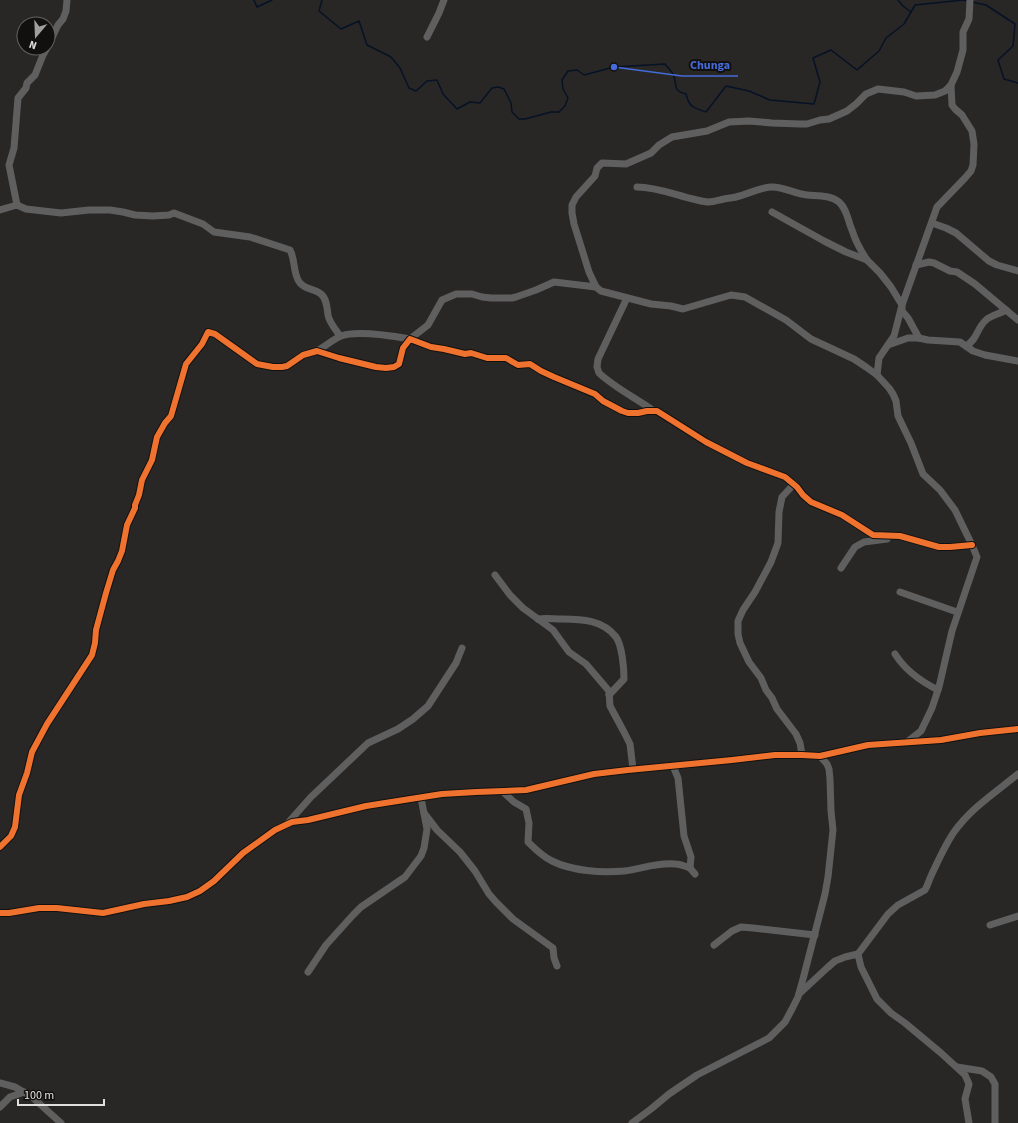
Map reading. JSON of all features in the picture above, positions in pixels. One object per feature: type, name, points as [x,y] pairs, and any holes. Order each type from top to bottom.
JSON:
[{"type":"street","points":[[56,29],[66,11],[67,0]]},
{"type":"street","points":[[427,37],[444,0]]},
{"type":"street","points":[[907,742],[921,731],[932,708],[947,656],[952,631],[977,557],[972,544],[954,510],[940,490],[923,474],[911,443],[898,416],[896,401],[893,394],[877,375],[854,359],[811,339],[786,320],[745,296],[730,295],[683,309],[651,304],[600,291],[596,287],[589,272],[574,224],[572,205],[576,197],[595,176],[602,162],[626,164],[652,153],[659,145],[672,137],[700,133],[729,122],[749,120],[772,123],[807,124],[829,119],[847,111],[866,94],[878,89],[904,92],[916,96],[935,95],[945,91],[957,72],[963,50],[963,32],[969,19],[970,0]]},
{"type":"street","points":[[17,206],[9,165],[14,148],[18,98],[26,88],[27,83],[35,75],[43,56]]},
{"type":"street","points":[[877,375],[879,358],[894,336],[902,305],[937,207],[971,171],[973,165],[974,144],[972,131],[962,115],[952,104],[950,85]]},
{"type":"street","points":[[637,187],[658,189],[690,199],[707,202],[715,202],[724,198],[736,197],[756,190],[772,187],[781,188],[794,193],[830,197],[839,202],[844,209],[852,230],[867,260],[887,281],[902,305],[902,311],[908,318],[919,338]]},
{"type":"street","points":[[0,210],[17,206],[26,209],[61,213],[89,210],[110,210],[135,215],[153,216],[169,215],[174,213],[203,224],[214,232],[250,237],[290,250],[299,281],[302,286],[322,294],[325,299],[329,320],[340,336]]},
{"type":"street","points":[[772,212],[824,241],[867,260]]},
{"type":"street","points":[[932,223],[956,233],[989,261],[1018,271]]},
{"type":"street","points":[[916,265],[929,262],[950,271],[957,272],[975,284],[1018,320]]},
{"type":"street","points":[[317,351],[376,367],[394,367],[398,364],[404,348],[410,340],[428,325],[442,300],[456,294],[472,294],[491,298],[516,298],[554,282],[596,287]]},
{"type":"street","points":[[627,298],[598,359],[597,367],[599,373],[619,388],[706,442],[747,463],[785,477],[811,502],[842,515],[873,535],[900,536],[939,547],[972,544]]},
{"type":"street","points":[[966,346],[973,342],[980,326],[987,319],[1006,310]]},
{"type":"street","points":[[0,848],[11,836],[15,827],[19,795],[27,773],[32,752],[47,724],[92,655],[96,630],[106,593],[113,570],[122,551],[127,525],[135,508],[142,480],[152,460],[157,437],[165,422],[171,416],[186,364],[202,344],[208,332],[215,334],[257,364],[282,367],[287,366],[303,355],[317,351],[340,336],[364,334],[410,340],[431,347],[465,354],[471,353],[487,358],[506,358],[518,364],[530,364],[554,377],[595,394],[603,401],[622,411],[628,413],[638,413],[654,411]]},
{"type":"street","points":[[888,345],[908,338],[960,342],[973,351],[985,355],[1018,361]]},
{"type":"street","points":[[794,484],[782,497],[779,512],[778,544],[756,592],[743,610],[738,621],[738,634],[740,643],[749,662],[761,678],[766,690],[785,720],[796,734],[802,754]]},
{"type":"street","points":[[841,568],[855,547],[864,542],[900,536]]},
{"type":"street","points":[[495,575],[510,595],[523,608],[553,630],[569,652],[586,664],[609,691],[610,706],[630,744],[633,769]]},
{"type":"street","points":[[900,592],[958,612]]},
{"type":"street","points":[[538,619],[590,620],[607,628],[617,638],[624,667],[624,679],[609,695]]},
{"type":"street","points":[[287,824],[311,797],[368,743],[398,729],[428,706],[456,663],[462,648]]},
{"type":"street","points":[[895,654],[914,674],[926,684],[938,690]]},
{"type":"street","points":[[0,913],[39,908],[57,908],[103,913],[144,904],[169,902],[187,897],[200,892],[214,881],[243,853],[269,834],[287,824],[366,806],[442,794],[526,790],[594,774],[633,769],[775,755],[802,754],[820,756],[868,745],[923,742],[1018,729]]},
{"type":"street","points":[[632,1123],[669,1094],[697,1075],[769,1038],[785,1022],[799,995],[815,935],[828,877],[832,830],[829,769],[827,764],[820,756]]},
{"type":"street","points":[[673,766],[678,778],[684,836],[691,857],[690,868],[694,874]]},
{"type":"street","points":[[799,995],[835,961],[858,954],[888,914],[898,905],[924,890],[953,833],[984,800],[1018,774]]},
{"type":"street","points":[[502,791],[514,802],[526,809],[529,823],[528,842],[551,861],[572,869],[606,871],[624,871],[662,864],[676,864],[690,868]]},
{"type":"street","points":[[308,972],[326,945],[353,915],[361,907],[405,877],[421,856],[427,829],[421,798]]},
{"type":"street","points":[[424,813],[437,830],[460,852],[476,871],[489,894],[496,902],[513,919],[553,948],[557,966]]},
{"type":"street","points":[[990,925],[1018,916]]},
{"type":"street","points":[[714,945],[732,931],[740,927],[815,935]]},
{"type":"street","points":[[858,954],[861,967],[877,998],[891,1013],[905,1023],[965,1075],[969,1084],[965,1099],[970,1123]]},
{"type":"street","points":[[957,1067],[982,1071],[991,1077],[995,1084],[995,1123]]},
{"type":"street","points":[[0,1082],[15,1086],[32,1097],[61,1123]]},
{"type":"street","points":[[0,1107],[10,1097],[24,1092]]},
{"type":"waterway","points":[[254,0],[257,7],[272,0]]},
{"type":"waterway","points":[[322,0],[319,11],[341,29],[359,21],[367,45],[391,57],[400,68],[409,88],[416,91],[427,81],[437,80],[443,94],[457,109],[470,102],[480,103],[492,88],[498,87],[504,89],[511,103],[512,112],[519,119],[525,119],[551,112],[559,112],[565,106],[568,98],[563,89],[562,80],[568,71],[577,70],[584,75],[614,67],[665,64],[673,74],[678,91],[686,94],[690,104],[706,112],[726,86],[749,91],[770,100],[814,104],[820,82],[813,58],[831,50],[857,70],[879,51],[886,38],[904,24],[915,5],[963,0],[968,1]]},
{"type":"waterway","points":[[898,0],[911,12]]},
{"type":"waterway","points":[[972,2],[986,5],[1015,24],[1013,46],[998,60],[1004,79],[1018,83]]},
{"type":"cycle path","points":[[0,847],[11,836],[15,827],[19,795],[27,773],[32,752],[47,724],[92,655],[96,630],[106,593],[113,570],[122,551],[127,525],[135,508],[142,480],[152,460],[157,437],[171,416],[186,364],[202,344],[208,332],[215,334],[257,364],[273,367],[287,366],[303,355],[317,351],[376,367],[394,367],[399,364],[403,348],[410,339],[431,347],[465,354],[471,353],[487,358],[506,358],[518,365],[530,364],[541,371],[595,394],[603,401],[622,411],[628,413],[657,411],[706,442],[747,463],[785,477],[811,502],[842,515],[873,535],[900,536],[939,547],[972,545]]},
{"type":"cycle path","points":[[0,913],[39,908],[57,908],[103,913],[187,897],[200,891],[214,881],[243,853],[275,830],[292,822],[308,820],[366,806],[442,794],[526,790],[594,774],[775,755],[820,756],[868,745],[941,740],[980,733],[1018,729]]},
{"type":"place","name":"Chunga","points":[[614,67]]}]
